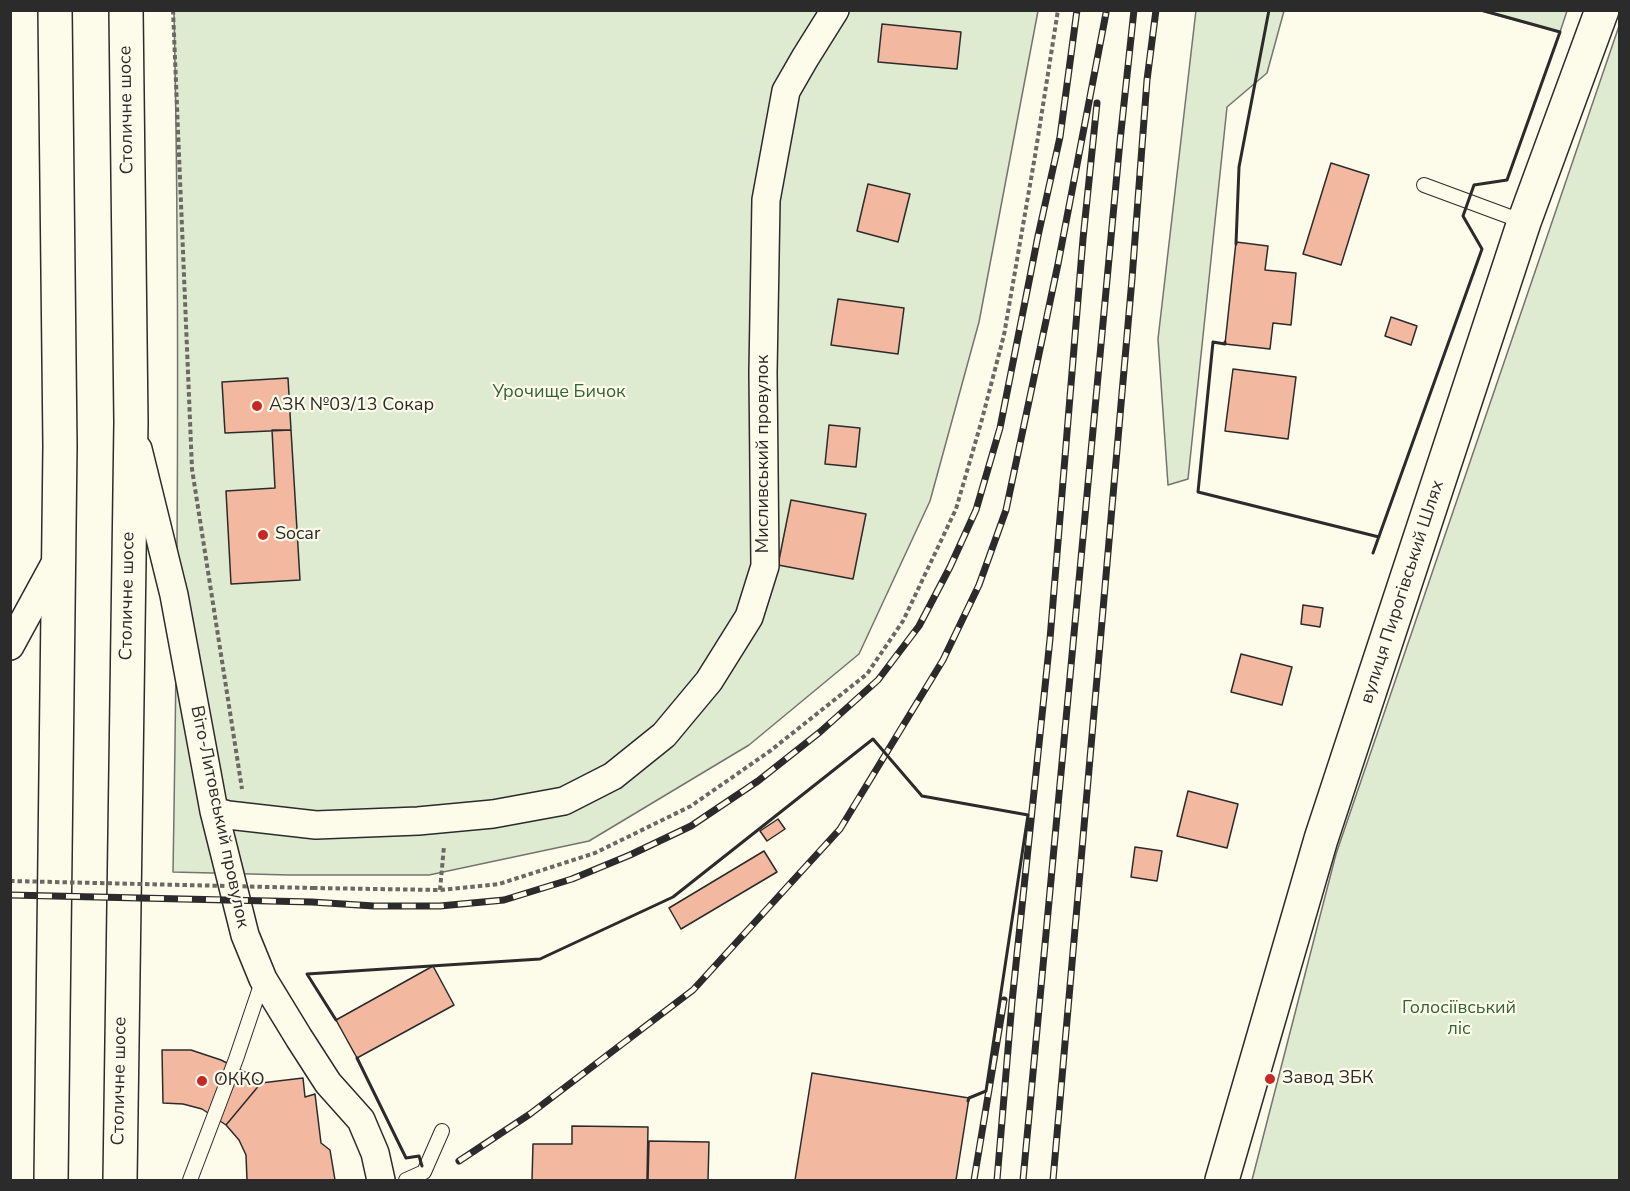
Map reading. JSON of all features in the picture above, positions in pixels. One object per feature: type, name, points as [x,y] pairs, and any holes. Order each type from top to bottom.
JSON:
[{"type":"main road","points":[[51,1180],[60,446],[55,10]]},
{"type":"main road","name":"Столичне шосе","points":[[120,1180],[131,422],[126,10]]},
{"type":"main road","name":"вулиця Пирогівський Шлях","points":[[1222,1180],[1322,839],[1524,222],[1602,10]]},
{"type":"street","name":"Мисливський провулок","points":[[214,811],[316,825],[418,821],[493,814],[564,801],[613,776],[664,735],[709,681],[749,617],[765,566],[763,372],[766,200],[786,91],[835,10]]},
{"type":"street","name":"Віто-Литовський провулок","points":[[131,422],[174,595],[214,811],[245,935],[263,979],[328,1083],[361,1120],[375,1153],[381,1180]]},
{"type":"street","points":[[10,646],[59,557]]},
{"type":"lane","points":[[1424,185],[1524,222]]},
{"type":"lane","points":[[190,1180],[236,1059],[263,979]]},
{"type":"lane","points":[[406,1180],[424,1172],[442,1131]]},
{"type":"path","points":[[173,10],[192,470],[247,817]]},
{"type":"path","points":[[10,881],[440,890],[499,884],[595,853],[691,806],[770,751],[867,674],[903,621],[956,509],[1004,336],[1058,10]]},
{"type":"path","points":[[440,890],[446,818]]},
{"type":"green space","points":[[1196,10],[1284,11],[1267,73],[1227,107],[1188,479],[1168,485],[1158,339]]},
{"type":"green space","name":"Урочище Бичок","points":[[174,11],[1038,11],[979,322],[930,501],[859,654],[749,745],[589,841],[429,875],[173,872],[178,442]]},
{"type":"green space","points":[[1481,11],[1567,11],[1560,32]]},
{"type":"green space","name":"Голосіївський ліс","points":[[1619,26],[1619,1180],[1252,1180],[1336,854]]},
{"type":"building","points":[[882,24],[961,32],[957,69],[878,62]]},
{"type":"building","points":[[1331,163],[1369,175],[1341,265],[1303,254]]},
{"type":"building","points":[[868,184],[910,194],[898,242],[857,231]]},
{"type":"building","points":[[1236,242],[1268,246],[1265,270],[1296,273],[1291,325],[1273,323],[1270,349],[1225,344]]},
{"type":"building","points":[[838,299],[904,308],[898,354],[831,345]]},
{"type":"building","points":[[1391,317],[1417,326],[1411,345],[1385,336]]},
{"type":"building","points":[[1233,369],[1296,377],[1288,439],[1225,431]]},
{"type":"building","name":"АЗК №03/13 Сокар","points":[[288,378],[291,430],[225,433],[222,382]]},
{"type":"building","points":[[829,425],[860,428],[856,467],[825,464]]},
{"type":"building","name":"Socar","points":[[272,430],[291,430],[300,580],[231,584],[226,491],[275,488]]},
{"type":"building","points":[[791,500],[866,514],[853,579],[778,565]]},
{"type":"building","points":[[1303,605],[1323,608],[1320,627],[1301,624]]},
{"type":"building","points":[[1241,654],[1292,667],[1282,705],[1231,692]]},
{"type":"building","points":[[1188,791],[1238,804],[1227,848],[1177,836]]},
{"type":"building","points":[[778,819],[785,829],[767,841],[760,831]]},
{"type":"building","points":[[1135,847],[1162,851],[1157,881],[1131,877]]},
{"type":"building","points":[[764,851],[777,872],[681,929],[669,908]]},
{"type":"building","points":[[433,966],[454,1005],[357,1058],[336,1020]]},
{"type":"building","points":[[162,1050],[191,1050],[221,1060],[261,1083],[226,1125],[202,1109],[183,1104],[163,1103]]},
{"type":"building","points":[[812,1073],[969,1098],[956,1180],[795,1180]]},
{"type":"building","points":[[303,1078],[305,1097],[315,1094],[321,1143],[330,1150],[335,1180],[247,1180],[246,1155],[239,1140],[226,1125],[261,1083]]},
{"type":"building","points":[[572,1126],[648,1127],[647,1180],[532,1180],[533,1144],[572,1144]]},
{"type":"building","points":[[649,1141],[709,1142],[708,1180],[648,1180]]},
{"type":"railway","points":[[10,895],[312,902],[374,906],[440,906],[504,900],[572,879],[691,826],[758,781],[820,732],[878,680],[919,626],[950,567],[976,510],[1000,428],[1060,137],[1077,10]]},
{"type":"railway","points":[[1023,1180],[1134,10]]},
{"type":"railway","points":[[1053,1180],[1132,279],[1147,80],[1156,10]]},
{"type":"railway","points":[[459,1161],[530,1114],[693,990],[840,829],[943,660],[979,585],[1006,510],[1058,264],[1106,13]]},
{"type":"railway","points":[[997,1180],[1012,1002],[1050,639],[1083,239],[1097,103]]},
{"type":"railway","points":[[974,1180],[1004,1000]]},
{"type":"wall","points":[[1236,244],[1239,167],[1269,10]]},
{"type":"wall","points":[[1373,553],[1482,249],[1463,216],[1474,185],[1507,180],[1560,32],[1481,10]]},
{"type":"wall","points":[[1225,342],[1225,344],[1213,342],[1198,492],[1379,537]]},
{"type":"wall","points":[[336,1020],[307,974],[540,959],[673,897],[873,739],[922,796],[1028,815],[986,1091],[969,1098],[968,1101]]},
{"type":"wall","points":[[357,1058],[406,1158],[419,1156],[422,1166]]},
{"type":"place","name":"АЗК №03/13 Сокар","points":[[257,406]]},
{"type":"place","name":"Socar","points":[[263,535]]},
{"type":"place","name":"Завод ЗБК","points":[[1270,1079]]},
{"type":"place","name":"ОККО","points":[[202,1081]]}]
